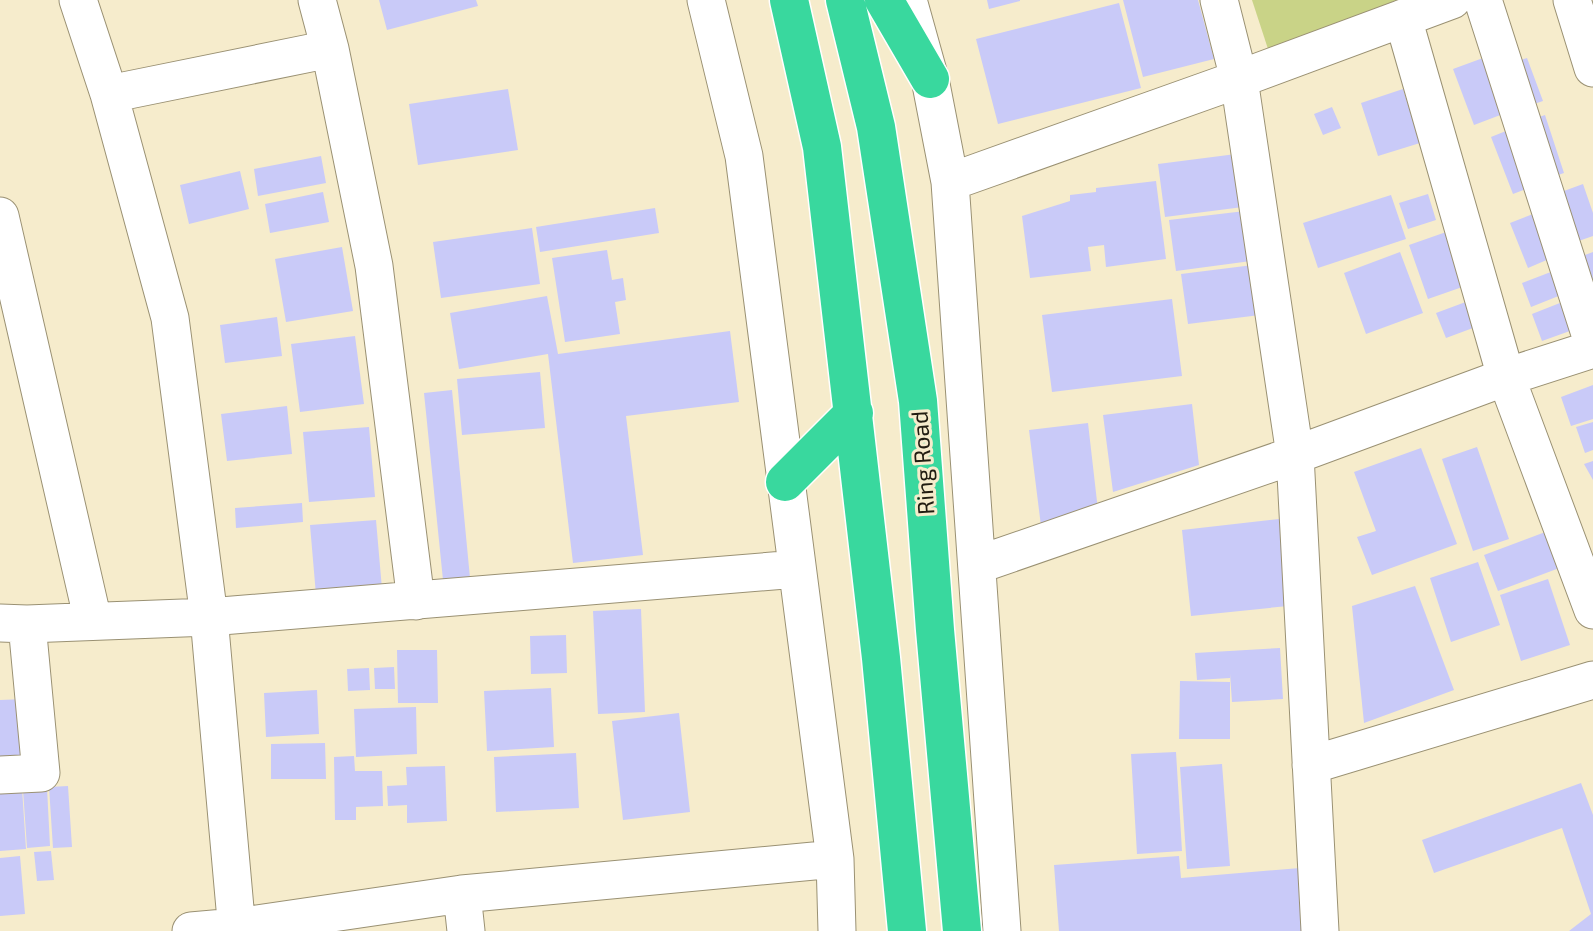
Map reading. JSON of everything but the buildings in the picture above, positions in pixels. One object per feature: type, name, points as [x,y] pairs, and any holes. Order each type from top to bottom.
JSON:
[{"type":"highway","points":[[789,0],[822,147],[881,658],[907,931]]},
{"type":"highway","name":"Ring Road","points":[[845,0],[876,127],[918,401],[934,630],[962,931]]},
{"type":"highway","points":[[884,0],[930,79]]},
{"type":"highway","points":[[785,482],[854,413]]},
{"type":"street","points":[[78,0],[109,94],[170,318],[209,617],[236,929]]},
{"type":"street","points":[[317,0],[330,49],[374,266],[416,601]]},
{"type":"street","points":[[706,0],[744,156],[835,859],[837,931]]},
{"type":"street","points":[[908,0],[930,79],[950,182],[1002,931]]},
{"type":"street","points":[[1219,0],[1240,79],[1294,455],[1320,931]]},
{"type":"street","points":[[950,182],[1452,0]]},
{"type":"street","points":[[1483,0],[1593,343]]},
{"type":"street","points":[[1572,0],[1593,68]]},
{"type":"street","points":[[1403,18],[1506,377],[1593,610]]},
{"type":"street","points":[[109,94],[330,49]]},
{"type":"street","points":[[0,216],[93,621]]},
{"type":"street","points":[[977,565],[1294,455],[1506,377],[1593,349]]},
{"type":"street","points":[[0,775],[41,772],[13,623],[209,617],[797,569]]},
{"type":"street","points":[[1311,765],[1593,680]]},
{"type":"street","points":[[191,931],[236,929],[462,894],[835,859]]},
{"type":"street","points":[[462,894],[466,931]]},
{"type":"green space","points":[[1252,0],[1397,0],[1269,52]]}]
